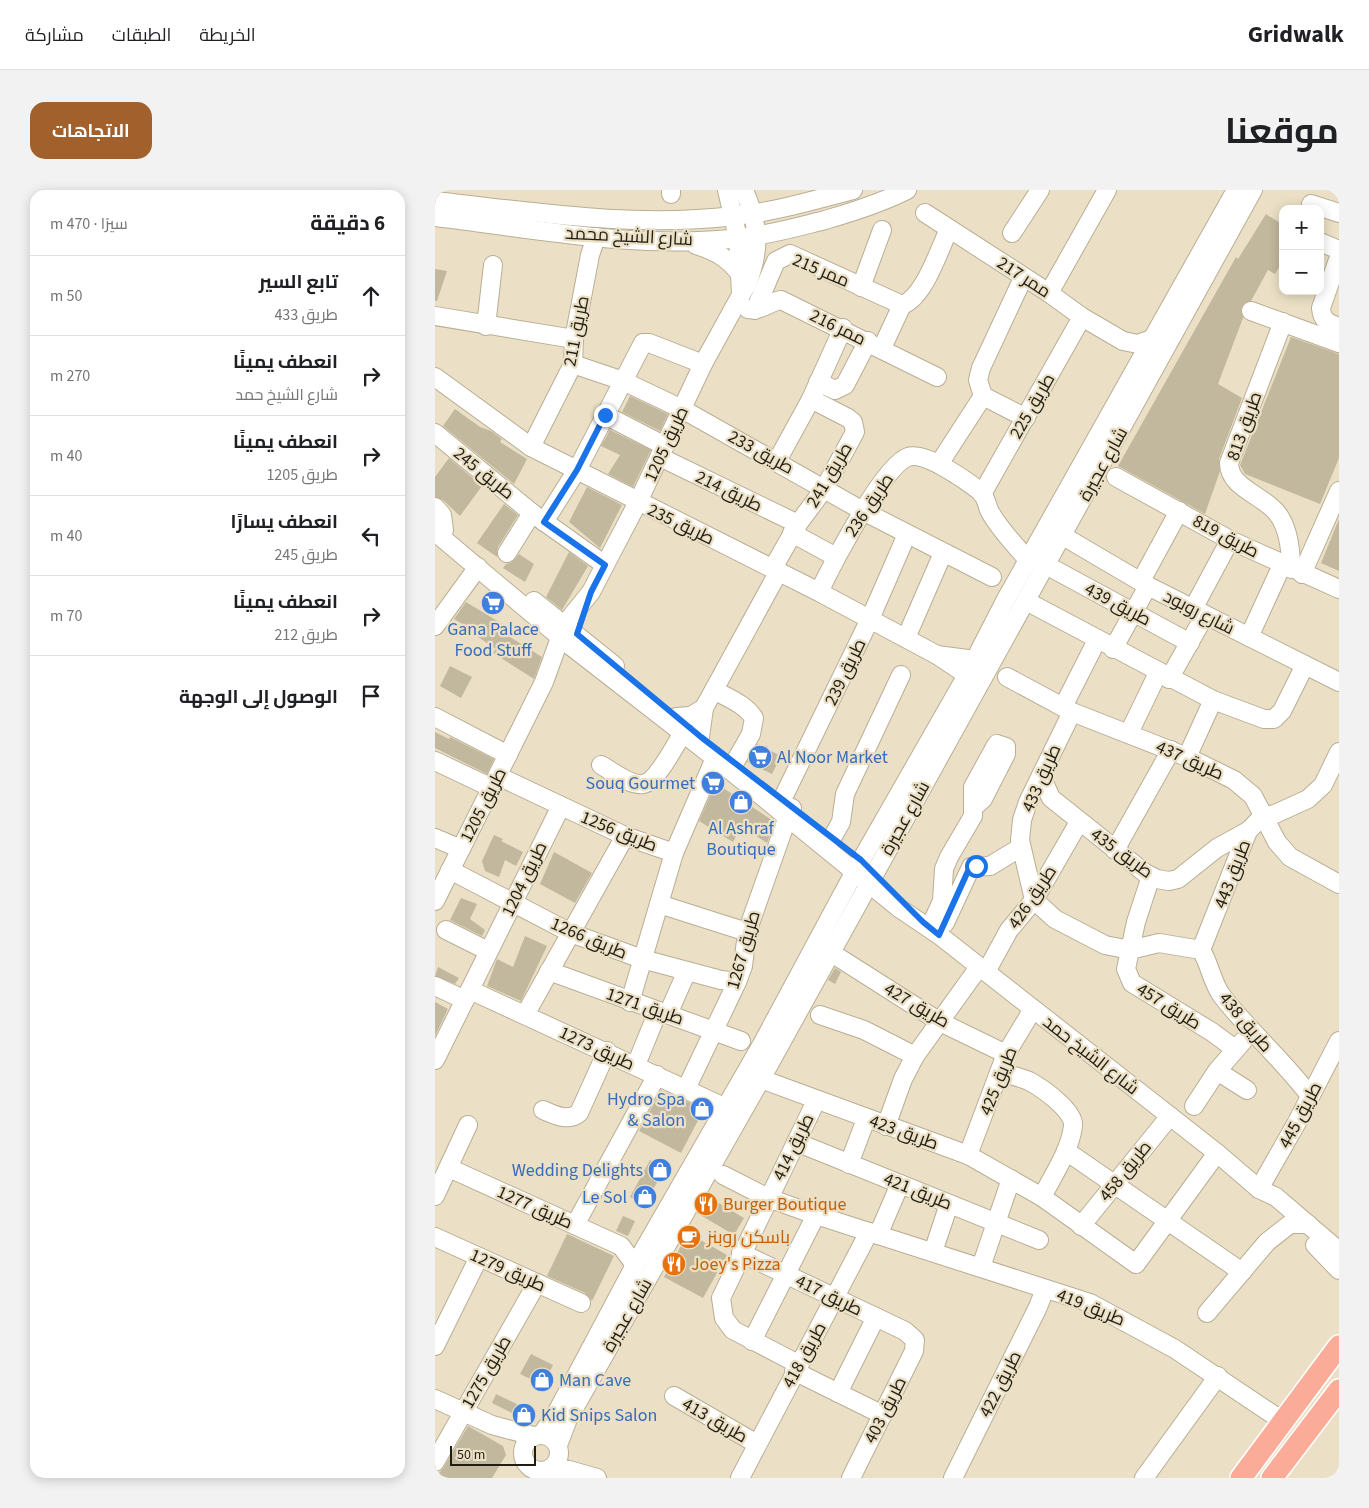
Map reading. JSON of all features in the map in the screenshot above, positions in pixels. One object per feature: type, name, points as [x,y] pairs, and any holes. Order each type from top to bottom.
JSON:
[{"type":"main road","points":[[1241,1478],[1339,1346]]},
{"type":"main road","points":[[1272,1478],[1339,1390]]},
{"type":"main road","points":[[1319,1415],[1339,1403]]},
{"type":"street","points":[[727,190],[738,238],[741,290]]},
{"type":"street","name":"طريق 1205","points":[[435,899],[544,682],[638,502],[703,364],[752,272],[758,236],[754,213],[744,190]]},
{"type":"street","name":"شارع الشيخ محمد","points":[[435,201],[599,220],[670,221],[754,213],[853,190]]},
{"type":"street","name":"شارع الشيخ محمد","points":[[435,217],[596,237],[681,241],[738,238],[792,229],[882,201],[907,190]]},
{"type":"street","name":"ممر 217","points":[[1012,233],[1040,190]]},
{"type":"street","name":"شارع عجيرة","points":[[538,1435],[557,1412],[635,1265],[724,1107],[761,1046],[858,866],[971,668],[1015,582],[1236,190]]},
{"type":"street","name":"شارع عجيرة","points":[[559,1446],[568,1419],[717,1165],[830,952],[1105,461],[1253,190]]},
{"type":"street","points":[[1049,293],[1099,193]]},
{"type":"street","points":[[1313,201],[1339,212]]},
{"type":"street","name":"ممر 217","points":[[925,213],[1049,293],[1082,317],[1123,341],[1136,357],[1138,363]]},
{"type":"street","points":[[741,290],[777,244],[792,229]]},
{"type":"street","points":[[818,382],[835,390],[845,385],[902,305],[911,302],[920,290],[949,229]]},
{"type":"street","name":"ممر 215","points":[[861,287],[882,230]]},
{"type":"street","name":"طريق 211","points":[[531,447],[573,364],[574,339],[590,254],[596,237]]},
{"type":"street","points":[[681,241],[715,251],[727,258],[741,290]]},
{"type":"street","points":[[1324,244],[1339,250]]},
{"type":"street","name":"ممر 215","points":[[755,310],[776,261],[790,254],[902,305]]},
{"type":"street","points":[[1339,257],[1321,308],[1321,316],[1326,323],[1339,327]]},
{"type":"street","points":[[486,326],[493,264]]},
{"type":"street","points":[[1023,278],[981,368],[978,380],[983,396],[1026,418]]},
{"type":"street","name":"ممر 216","points":[[741,290],[755,310],[781,300],[843,328],[937,377]]},
{"type":"street","points":[[1251,311],[1339,343]]},
{"type":"street","points":[[435,316],[486,326],[574,339]]},
{"type":"street","name":"طريق 225","points":[[982,494],[1082,317]]},
{"type":"street","name":"طريق 813","points":[[1283,322],[1229,463],[1229,471],[1241,486],[1268,503],[1279,515],[1291,548],[1291,569]]},
{"type":"street","points":[[777,461],[811,399],[843,328]]},
{"type":"street","points":[[1123,341],[1139,344],[1152,339]]},
{"type":"street","points":[[507,553],[577,470],[643,343],[649,343],[703,364]]},
{"type":"street","name":"طريق 233","points":[[573,364],[623,381],[682,409],[863,511],[943,553],[992,577],[1015,582]]},
{"type":"street","name":"طريق 235","points":[[435,377],[531,447],[819,592],[937,655],[971,668]]},
{"type":"street","points":[[983,396],[939,464],[982,494],[990,512],[1028,560]]},
{"type":"street","name":"طريق 241","points":[[701,737],[704,708],[776,570],[795,529],[824,489],[855,427],[848,418],[811,399]]},
{"type":"street","name":"طريق 214","points":[[605,415],[662,452],[795,529]]},
{"type":"street","name":"طريق 245","points":[[435,433],[538,517],[605,565]]},
{"type":"street","name":"طريق 236","points":[[819,592],[836,557],[863,511],[897,464],[906,457],[918,455],[939,464]]},
{"type":"street","name":"طريق 819","points":[[1105,461],[1116,477],[1230,540],[1339,589]]},
{"type":"street","points":[[1090,487],[1116,477]]},
{"type":"street","points":[[1249,637],[1339,491]]},
{"type":"street","points":[[435,507],[442,515],[438,528]]},
{"type":"street","points":[[1113,649],[1179,511]]},
{"type":"street","name":"شارع الشيخ حمد","points":[[438,528],[478,568],[569,636]]},
{"type":"street","name":"شارع الشيخ حمد","points":[[438,528],[679,725],[715,758],[785,808],[858,866],[899,908],[931,928],[1217,1153],[1259,1189],[1277,1197],[1339,1250]]},
{"type":"street","name":"طريق 236","points":[[795,529],[836,557]]},
{"type":"street","name":"طريق 239","points":[[785,808],[907,534]]},
{"type":"street","name":"شارع روبود","points":[[1063,536],[1145,584],[1339,682]]},
{"type":"street","points":[[1129,734],[1164,676],[1190,643],[1199,612],[1230,540]]},
{"type":"street","points":[[906,638],[943,553]]},
{"type":"street","name":"طريق 439","points":[[1046,565],[1190,643]]},
{"type":"street","points":[[438,615],[478,568]]},
{"type":"street","points":[[992,577],[1005,601]]},
{"type":"street","points":[[1026,601],[1164,676],[1213,700],[1264,719],[1274,719],[1282,711],[1305,665]]},
{"type":"street","name":"طريق 433","points":[[1034,900],[1021,847],[1023,820],[1028,802],[1041,776],[1097,640]]},
{"type":"street","points":[[996,657],[1007,677]]},
{"type":"street","name":"طريق 437","points":[[986,674],[1007,677],[1067,709],[1179,753],[1234,780],[1253,796],[1277,842],[1290,857],[1339,884]]},
{"type":"street","points":[[832,838],[841,822],[845,794],[901,675]]},
{"type":"street","points":[[714,690],[741,704],[754,718],[751,734],[735,762]]},
{"type":"street","points":[[1115,850],[1213,700]]},
{"type":"street","points":[[601,765],[633,783],[644,784],[652,780],[660,770],[679,725],[704,708]]},
{"type":"street","points":[[435,717],[508,755]]},
{"type":"street","name":"شارع الشيخ حمد","points":[[679,725],[701,737],[735,762],[785,808],[832,838],[858,866]]},
{"type":"street","name":"طريق 443","points":[[1201,950],[1235,868],[1248,831],[1263,816],[1275,814],[1307,799],[1323,785],[1339,752]]},
{"type":"street","name":"طريق 1256","points":[[435,762],[561,806],[625,836],[674,853],[715,758]]},
{"type":"street","name":"طريق 435","points":[[1041,776],[1051,798],[1079,822],[1151,876],[1169,881],[1179,879],[1217,848],[1248,831]]},
{"type":"street","points":[[1028,802],[1051,798]]},
{"type":"street","name":"طريق 1204","points":[[435,1060],[561,806]]},
{"type":"street","points":[[931,928],[942,902],[947,863],[973,816],[974,806]]},
{"type":"street","name":"طريق 1267","points":[[686,1089],[743,966],[747,932],[785,808]]},
{"type":"street","name":"طريق 426","points":[[886,1126],[903,1079],[915,1056],[982,969],[1009,930],[1034,900],[1079,822]]},
{"type":"street","points":[[525,1015],[625,836]]},
{"type":"street","points":[[435,838],[461,849]]},
{"type":"street","points":[[931,928],[968,871],[976,866],[990,866],[1021,847]]},
{"type":"street","points":[[1217,848],[1232,857],[1235,868]]},
{"type":"street","points":[[630,1002],[674,853]]},
{"type":"street","name":"طريق 1266","points":[[450,870],[571,933],[643,960],[687,972],[737,982]]},
{"type":"street","name":"طريق 457","points":[[1151,876],[1126,969],[1132,983],[1212,1032],[1235,1049]]},
{"type":"street","points":[[1034,900],[1055,919],[1105,945],[1130,950],[1159,943],[1201,950]]},
{"type":"street","points":[[659,904],[747,932]]},
{"type":"street","points":[[445,930],[489,951]]},
{"type":"street","name":"طريق 438","points":[[1201,950],[1220,994],[1251,1031],[1294,1075],[1310,1096]]},
{"type":"street","name":"طريق 427","points":[[830,952],[940,1022],[1006,1054]]},
{"type":"street","name":"طريق 1271","points":[[549,971],[741,1041]]},
{"type":"street","points":[[636,1065],[663,1012],[687,972]]},
{"type":"street","name":"طريق 1273","points":[[435,986],[525,1015],[607,1051],[724,1107]]},
{"type":"street","name":"طريق 425","points":[[968,1156],[1006,1054],[1033,1009]]},
{"type":"street","points":[[820,1015],[864,1030],[915,1056]]},
{"type":"street","points":[[1194,1106],[1217,1071],[1251,1031]]},
{"type":"street","name":"طريق 445","points":[[1259,1189],[1339,1041]]},
{"type":"street","points":[[543,1110],[567,1118],[579,1113],[607,1051]]},
{"type":"street","points":[[1217,1071],[1247,1090]]},
{"type":"street","points":[[999,1072],[1028,1081],[1043,1090],[1072,1116],[1073,1125],[1066,1151],[1042,1197]]},
{"type":"street","points":[[575,1225],[657,1075]]},
{"type":"street","name":"طريق 423","points":[[761,1079],[968,1156],[1042,1197],[1136,1264],[1168,1222]]},
{"type":"street","name":"طريق 414","points":[[753,1341],[733,1330],[724,1318],[721,1298],[741,1253],[816,1101]]},
{"type":"street","name":"طريق 458","points":[[1081,1226],[1170,1116]]},
{"type":"street","points":[[849,1164],[866,1119]]},
{"type":"street","points":[[435,1196],[468,1125]]},
{"type":"street","name":"طريق 421","points":[[796,1142],[1039,1240]]},
{"type":"street","points":[[1066,1151],[1242,1272]]},
{"type":"street","points":[[1168,1222],[1217,1153]]},
{"type":"street","name":"طريق 419","points":[[717,1165],[768,1198],[1090,1303],[1127,1322],[1218,1376],[1284,1422]]},
{"type":"street","name":"طريق 1277","points":[[449,1168],[621,1246],[648,1244]]},
{"type":"street","points":[[981,1267],[998,1222],[1011,1179]]},
{"type":"street","points":[[874,1233],[900,1184]]},
{"type":"street","name":"شارع الشيخ حمد","points":[[1259,1189],[1267,1205],[1331,1259],[1339,1270]]},
{"type":"street","points":[[933,1252],[949,1204]]},
{"type":"street","points":[[816,1215],[753,1341],[839,1393],[883,1415]]},
{"type":"street","points":[[1207,1313],[1267,1242],[1290,1224],[1308,1224]]},
{"type":"street","name":"طريق 418","points":[[739,1478],[796,1368],[874,1233]]},
{"type":"street","name":"طريق 1279","points":[[435,1238],[581,1304]]},
{"type":"street","name":"طريق 1277","points":[[621,1246],[635,1265]]},
{"type":"street","name":"طريق 417","points":[[741,1253],[905,1331],[915,1340]]},
{"type":"street","points":[[435,1346],[442,1313],[479,1257]]},
{"type":"street","name":"طريق 1275","points":[[435,1462],[537,1283]]},
{"type":"street","name":"طريق 422","points":[[953,1478],[1038,1307],[1045,1289]]},
{"type":"street","points":[[839,1393],[876,1317]]},
{"type":"street","name":"طريق 403","points":[[851,1478],[914,1351],[915,1340]]},
{"type":"street","points":[[1144,1478],[1218,1376]]},
{"type":"street","name":"طريق 413","points":[[673,1396],[757,1444]]},
{"type":"street","points":[[435,1398],[492,1425],[554,1439],[569,1459],[595,1477]]},
{"type":"street","points":[[492,1425],[523,1465],[549,1474],[595,1477]]},
{"type":"street","points":[[523,1465],[525,1444],[538,1435]]},
{"type":"street","points":[[549,1474],[558,1460],[559,1446]]},
{"type":"building","points":[[1266,214],[1279,222],[1279,268],[1275,274],[1268,270],[1251,301],[1245,303],[1241,308],[1243,318],[1218,384],[1242,398],[1219,459],[1220,471],[1205,514],[1118,466],[1236,257],[1238,259]]},
{"type":"building","points":[[435,269],[447,271],[437,301],[435,301]]},
{"type":"building","points":[[1291,337],[1339,354],[1339,458],[1320,504],[1245,474],[1240,465]]},
{"type":"building","points":[[630,396],[668,414],[660,431],[622,412]]},
{"type":"building","points":[[455,409],[480,427],[491,431],[502,439],[500,442],[527,459],[514,484],[443,426]]},
{"type":"building","points":[[610,430],[651,450],[633,487],[608,474],[620,455],[601,446]]},
{"type":"building","points":[[449,458],[482,486],[460,516],[443,500],[435,497],[435,477]]},
{"type":"building","points":[[587,487],[622,505],[600,548],[569,522]]},
{"type":"building","points":[[504,504],[518,515],[498,547],[497,557],[477,543]]},
{"type":"building","points":[[1339,519],[1339,571],[1321,563]]},
{"type":"building","points":[[569,552],[588,566],[562,610],[546,597]]},
{"type":"building","points":[[519,554],[534,564],[525,582],[503,568]]},
{"type":"building","points":[[466,602],[504,625],[505,634],[542,657],[534,679],[493,653],[496,649],[478,637],[480,634],[454,619]]},
{"type":"building","points":[[450,666],[472,677],[461,698],[440,686]]},
{"type":"building","points":[[435,732],[449,739],[450,737],[494,759],[487,774],[435,748]]},
{"type":"building","name":"Al Noor Market","points":[[757,744],[781,756],[772,774],[747,762]]},
{"type":"building","points":[[720,786],[775,822],[767,843],[741,826],[733,842],[699,821],[714,787]]},
{"type":"building","points":[[494,835],[503,839],[501,841],[523,852],[516,866],[505,860],[499,877],[485,871],[482,861]]},
{"type":"building","points":[[554,852],[592,873],[575,903],[540,884]]},
{"type":"building","points":[[461,898],[477,904],[470,919],[485,930],[482,936],[450,920]]},
{"type":"building","points":[[525,936],[547,946],[521,1001],[487,986],[497,959],[513,967]]},
{"type":"building","points":[[438,967],[459,978],[455,984],[435,976]]},
{"type":"building","points":[[835,968],[841,972],[835,984],[828,980]]},
{"type":"building","points":[[435,1002],[448,1009],[435,1036]]},
{"type":"building","points":[[661,1090],[704,1109],[681,1153],[639,1131]]},
{"type":"building","points":[[650,1160],[665,1167],[645,1205],[630,1197]]},
{"type":"building","points":[[707,1196],[744,1218],[734,1235],[697,1213]]},
{"type":"building","points":[[623,1216],[635,1221],[628,1236],[616,1231]]},
{"type":"building","points":[[688,1233],[727,1255],[703,1298],[664,1277]]},
{"type":"building","points":[[567,1234],[614,1256],[592,1301],[585,1293],[547,1276]]},
{"type":"building","points":[[531,1354],[553,1365],[543,1385],[520,1374]]},
{"type":"building","points":[[496,1394],[529,1410],[524,1419],[492,1403]]},
{"type":"building","points":[[468,1426],[503,1446],[506,1455],[492,1478],[435,1478],[444,1467]]},
{"type":"place","name":"Gana Palace Food Stuff","points":[[493,603]]},
{"type":"place","name":"Al Noor Market","points":[[760,757]]},
{"type":"place","name":"Souq Gourmet","points":[[713,783]]},
{"type":"place","name":"Al Ashraf Boutique","points":[[741,802]]},
{"type":"place","name":"Hydro Spa & Salon","points":[[702,1109]]},
{"type":"place","name":"Wedding Delights","points":[[660,1170]]},
{"type":"place","name":"Le Sol","points":[[645,1197]]},
{"type":"place","name":"Burger Boutique","points":[[706,1204]]},
{"type":"place","name":"باسكن روبنز","points":[[689,1237]]},
{"type":"place","name":"Joey's Pizza","points":[[674,1264]]},
{"type":"place","name":"Man Cave","points":[[542,1380]]},
{"type":"place","name":"Kid Snips Salon","points":[[524,1415]]},
{"type":"route","points":[[605,415],[577,470],[544,522],[605,565],[591,592],[577,634],[701,737],[861,860],[923,922],[939,935],[968,871],[971,867],[976,866]]}]
